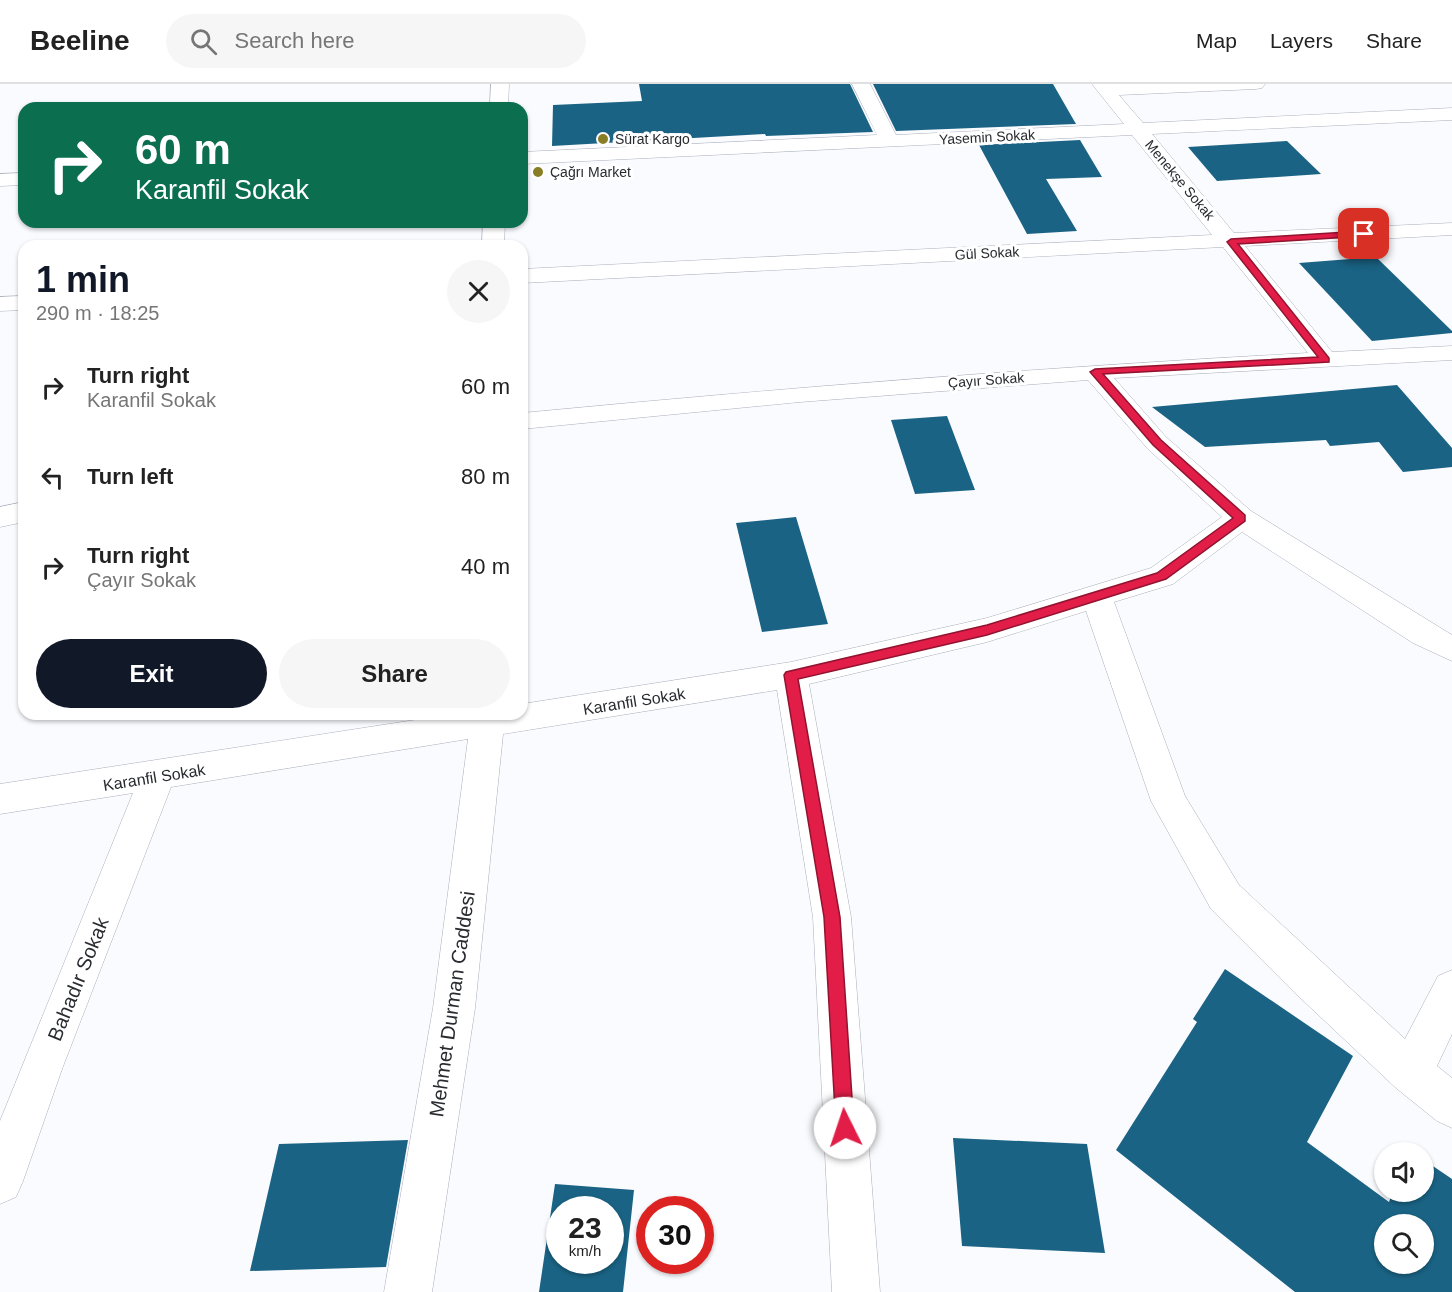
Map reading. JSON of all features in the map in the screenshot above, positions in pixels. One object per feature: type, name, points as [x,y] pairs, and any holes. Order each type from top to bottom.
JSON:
[{"type":"street","points":[[499,102],[500,84]]},
{"type":"street","points":[[861,84],[890,142]]},
{"type":"street","points":[[1104,87],[1256,84]]},
{"type":"street","name":"Menekşe Sokak","points":[[1104,87],[1326,360]]},
{"type":"street","name":"Yasemin Sokak","points":[[528,158],[1139,131],[1452,114]]},
{"type":"street","points":[[0,180],[18,179]]},
{"type":"street","name":"Gül Sokak","points":[[528,276],[1231,242],[1452,229]]},
{"type":"street","points":[[0,304],[18,303]]},
{"type":"street","name":"Çayır Sokak","points":[[528,420],[800,394],[1095,372],[1452,353]]},
{"type":"street","points":[[1095,372],[1157,442],[1241,518],[1424,635],[1452,649]]},
{"type":"street","points":[[0,517],[18,513]]},
{"type":"street","name":"Karanfil Sokak","points":[[528,713],[790,675],[987,630],[1162,576],[1241,518]]},
{"type":"street","points":[[1096,596],[1169,801],[1225,897],[1317,987],[1411,1073],[1452,1106]]},
{"type":"street","points":[[790,675],[832,917],[856,1292]]},
{"type":"street","name":"Karanfil Sokak","points":[[0,799],[157,777],[482,720]]},
{"type":"street","name":"Mehmet Durman Caddesi","points":[[408,1292],[454,1008],[488,720]]},
{"type":"street","name":"Bahadır Sokak","points":[[0,1181],[41,1069],[157,777]]},
{"type":"street","points":[[1411,1073],[1452,990]]},
{"type":"building","points":[[639,84],[850,84],[873,132],[766,136],[765,134],[552,146],[553,105],[642,101]]},
{"type":"building","points":[[873,84],[1053,84],[1076,124],[896,131]]},
{"type":"building","points":[[1080,140],[1102,177],[1046,179],[1077,231],[1027,234],[979,145]]},
{"type":"building","points":[[1287,141],[1321,174],[1217,181],[1188,147]]},
{"type":"building","points":[[1376,257],[1452,333],[1372,341],[1299,263]]},
{"type":"building","points":[[1397,385],[1452,448],[1452,467],[1403,472],[1379,442],[1330,446],[1326,440],[1205,447],[1152,407]]},
{"type":"building","points":[[947,416],[975,490],[915,494],[891,420]]},
{"type":"building","points":[[796,517],[828,624],[762,632],[736,523]]},
{"type":"building","points":[[1225,969],[1353,1056],[1307,1142],[1374,1191],[1374,1202],[1434,1202],[1434,1167],[1452,1179],[1452,1292],[1295,1292],[1116,1150],[1197,1022],[1193,1019]]},
{"type":"building","points":[[953,1138],[1087,1144],[1105,1253],[962,1246]]},
{"type":"building","points":[[408,1140],[386,1267],[250,1271],[279,1144]]},
{"type":"building","points":[[555,1184],[634,1190],[623,1292],[539,1292],[546,1245],[546,1274],[624,1274],[624,1196],[553,1196]]},
{"type":"place","name":"Sürat Kargo","points":[[603,139]]},
{"type":"place","name":"Çağrı Market","points":[[538,172]]},
{"type":"route","points":[[845,1128],[832,917],[790,675],[987,630],[1162,576],[1241,518],[1157,442],[1095,372],[1326,360],[1231,242],[1364,234]]}]
